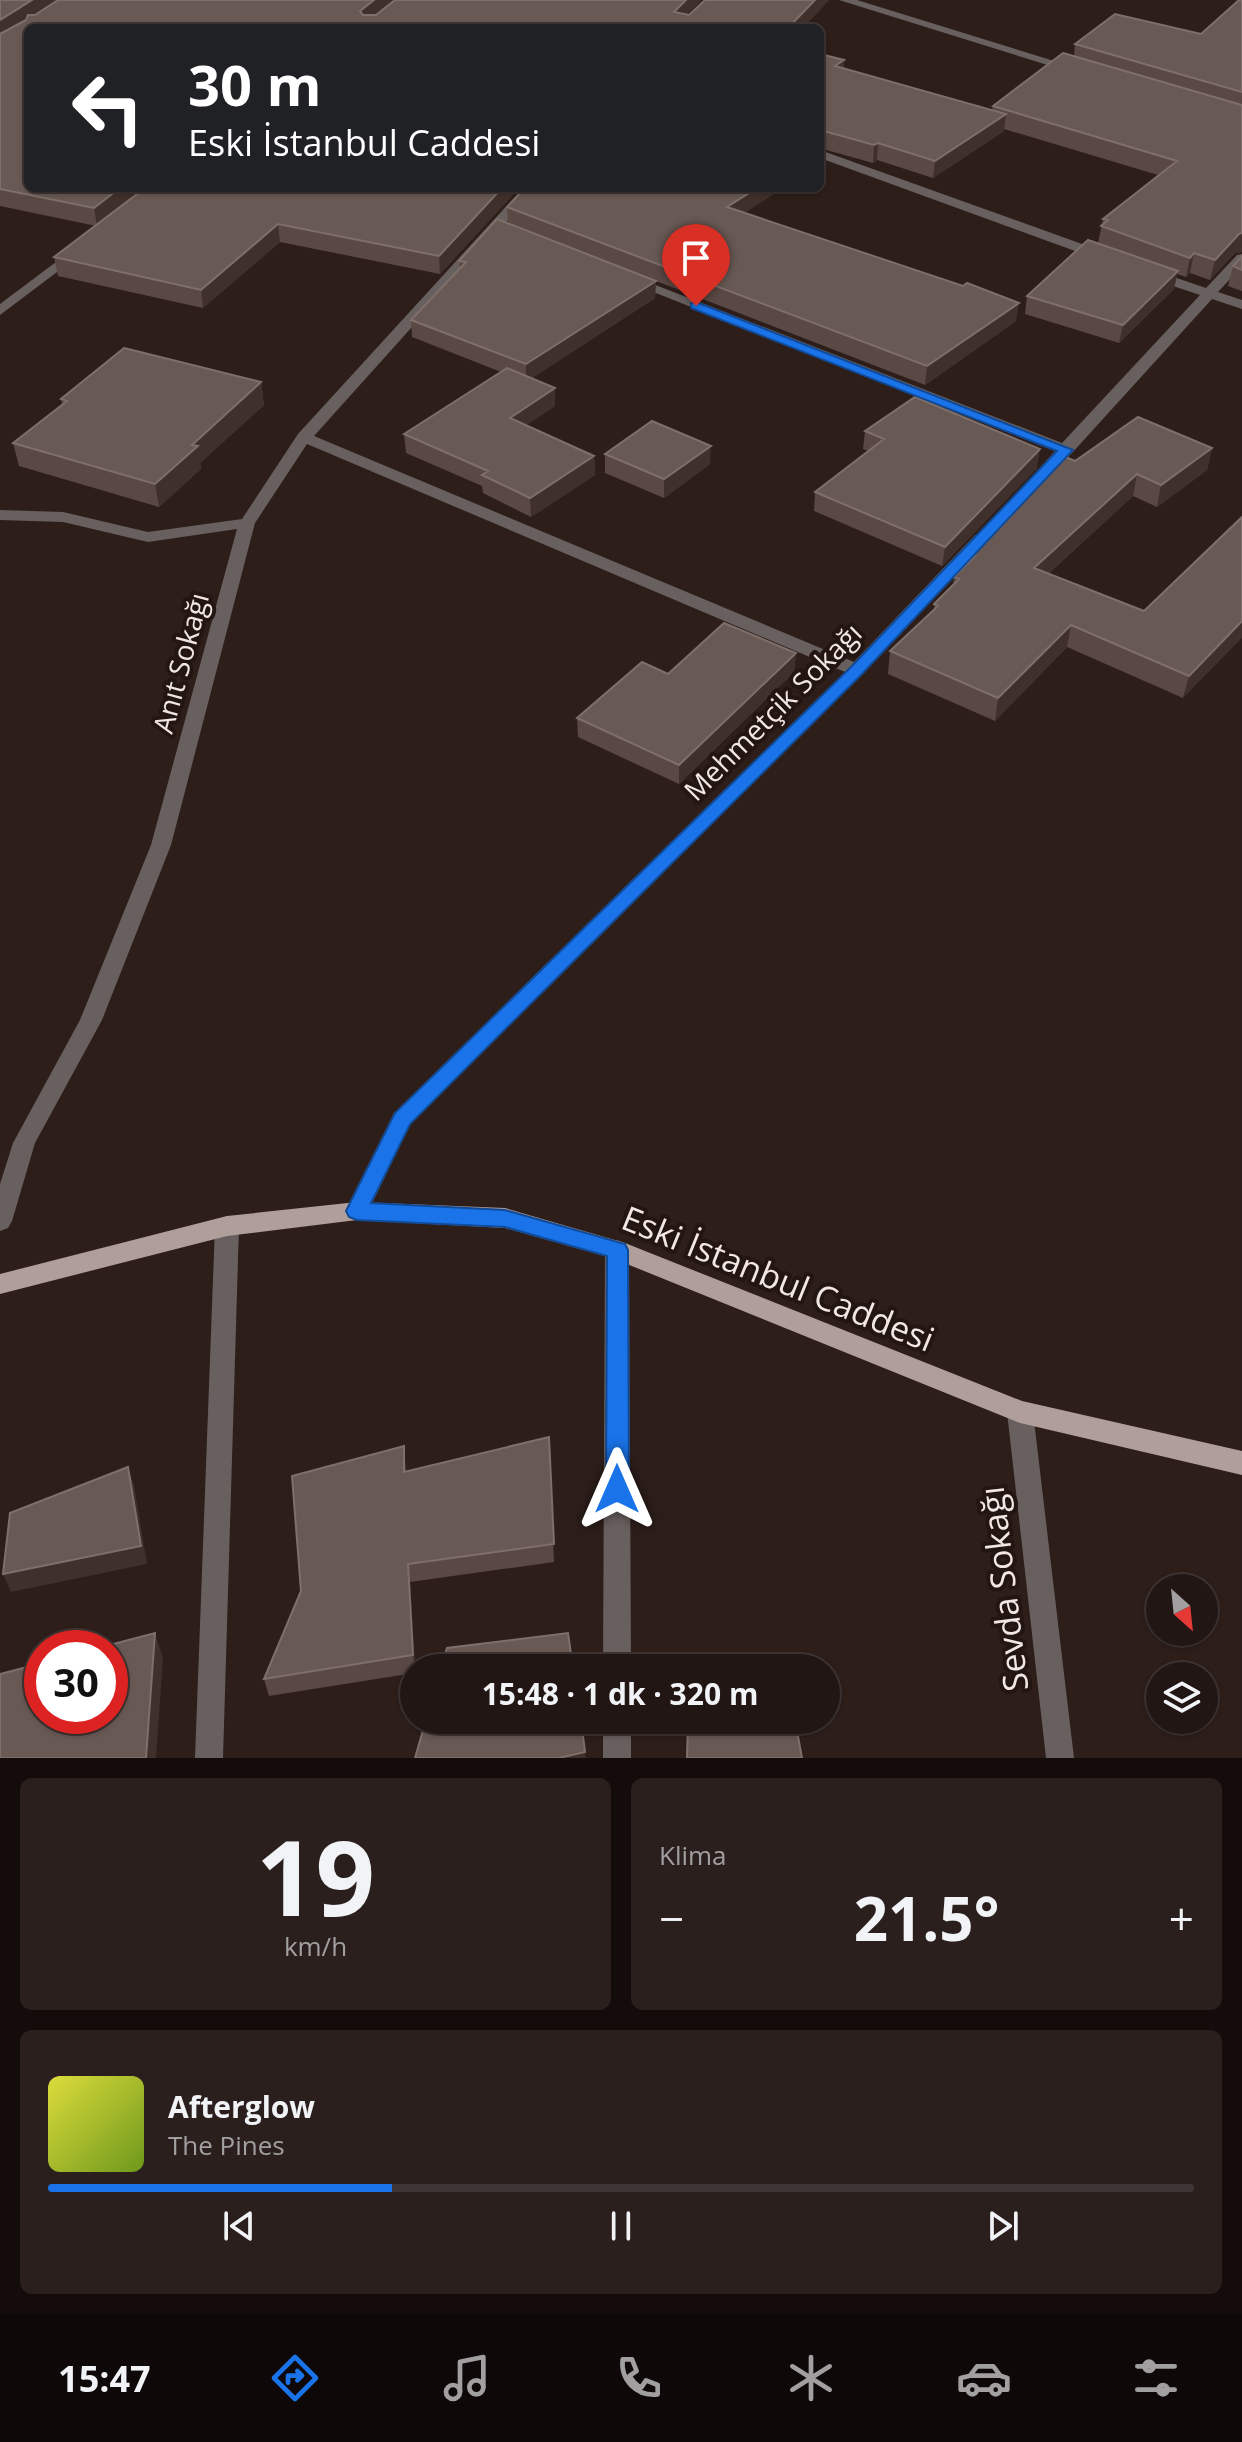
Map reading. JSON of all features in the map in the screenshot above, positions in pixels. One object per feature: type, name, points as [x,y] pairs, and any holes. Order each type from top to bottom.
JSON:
[{"type":"main road","name":"Eski İstanbul Caddesi","points":[[0,1284],[227,1226],[357,1211],[505,1218],[617,1250],[1020,1412],[1242,1463]]},
{"type":"street","points":[[845,0],[1089,73]]},
{"type":"street","points":[[824,155],[1118,262]]},
{"type":"street","name":"Anıt Sokağı","points":[[0,1221],[24,1143],[91,1020],[161,845],[247,523],[304,437],[504,231],[528,192]]},
{"type":"street","points":[[0,311],[88,243]]},
{"type":"street","points":[[1035,483],[1242,258]]},
{"type":"street","points":[[1133,267],[1242,305]]},
{"type":"street","points":[[613,274],[1066,450]]},
{"type":"street","points":[[304,437],[857,670]]},
{"type":"street","points":[[0,515],[63,517],[148,537],[247,523]]},
{"type":"street","name":"Mehmetçik Sokağı","points":[[357,1211],[402,1119],[857,670],[993,527]]},
{"type":"street","points":[[209,1758],[227,1226]]},
{"type":"street","points":[[617,1250],[617,1654]]},
{"type":"street","name":"Sevda Sokağı","points":[[1020,1412],[1060,1758]]},
{"type":"street","points":[[617,1734],[617,1758]]},
{"type":"building","points":[[0,0],[32,0],[0,20]]},
{"type":"building","points":[[58,0],[374,0],[360,11],[363,15],[376,15],[395,0],[686,0],[674,12],[689,15],[705,0],[815,0],[792,24],[24,24],[24,192],[115,192],[94,208],[0,189],[0,34],[26,20],[28,15],[35,15]]},
{"type":"building","points":[[1242,0],[1242,92],[1075,44],[1115,14],[1201,34]]},
{"type":"building","points":[[1063,53],[1242,105],[1242,233],[1215,260],[1194,253],[1190,258],[1101,226],[1108,220],[1103,219],[1177,161],[993,106]]},
{"type":"building","points":[[824,55],[844,60],[835,66],[1006,114],[935,161],[878,143],[874,145],[824,131]]},
{"type":"building","points":[[140,192],[498,192],[439,256],[278,224],[201,290],[54,257]]},
{"type":"building","points":[[521,192],[751,192],[727,207],[963,286],[967,283],[1019,303],[927,366],[507,207]]},
{"type":"building","points":[[497,219],[656,281],[526,364],[411,320],[466,262],[459,261]]},
{"type":"building","points":[[1088,240],[1178,271],[1123,325],[1027,296]]},
{"type":"building","points":[[1242,256],[1242,270],[1233,266]]},
{"type":"building","points":[[124,348],[261,382],[192,445],[198,446],[155,484],[13,443],[67,401],[61,399]]},
{"type":"building","points":[[507,368],[555,388],[510,418],[594,456],[530,498],[482,475],[488,471],[404,434]]},
{"type":"building","points":[[915,397],[1040,449],[945,547],[815,492],[884,439],[865,431]]},
{"type":"building","points":[[1138,417],[1212,448],[1161,485],[1137,474],[1034,568],[1144,611],[1242,517],[1242,621],[1189,676],[1071,625],[998,698],[890,651],[938,606],[934,604],[959,579],[954,577],[975,556],[963,552],[1056,453],[1075,461]]},
{"type":"building","points":[[652,421],[711,446],[664,479],[605,454]]},
{"type":"building","points":[[724,623],[796,653],[679,765],[577,718],[642,662],[668,674]]},
{"type":"building","points":[[549,1437],[554,1544],[408,1564],[413,1654],[264,1679],[301,1591],[292,1476],[404,1446],[404,1472]]},
{"type":"building","points":[[128,1467],[141,1546],[3,1574],[10,1513]]},
{"type":"building","points":[[155,1633],[146,1758],[0,1758],[0,1674],[24,1668],[24,1734],[128,1734],[128,1640]]},
{"type":"building","points":[[568,1633],[571,1654],[445,1654],[447,1648]]},
{"type":"building","points":[[422,1734],[583,1734],[585,1752],[559,1758],[415,1758]]},
{"type":"building","points":[[688,1734],[798,1734],[802,1758],[687,1758]]},
{"type":"route","points":[[617,1489],[617,1250],[505,1218],[357,1211],[402,1119],[857,670],[1066,450],[696,306]]}]
